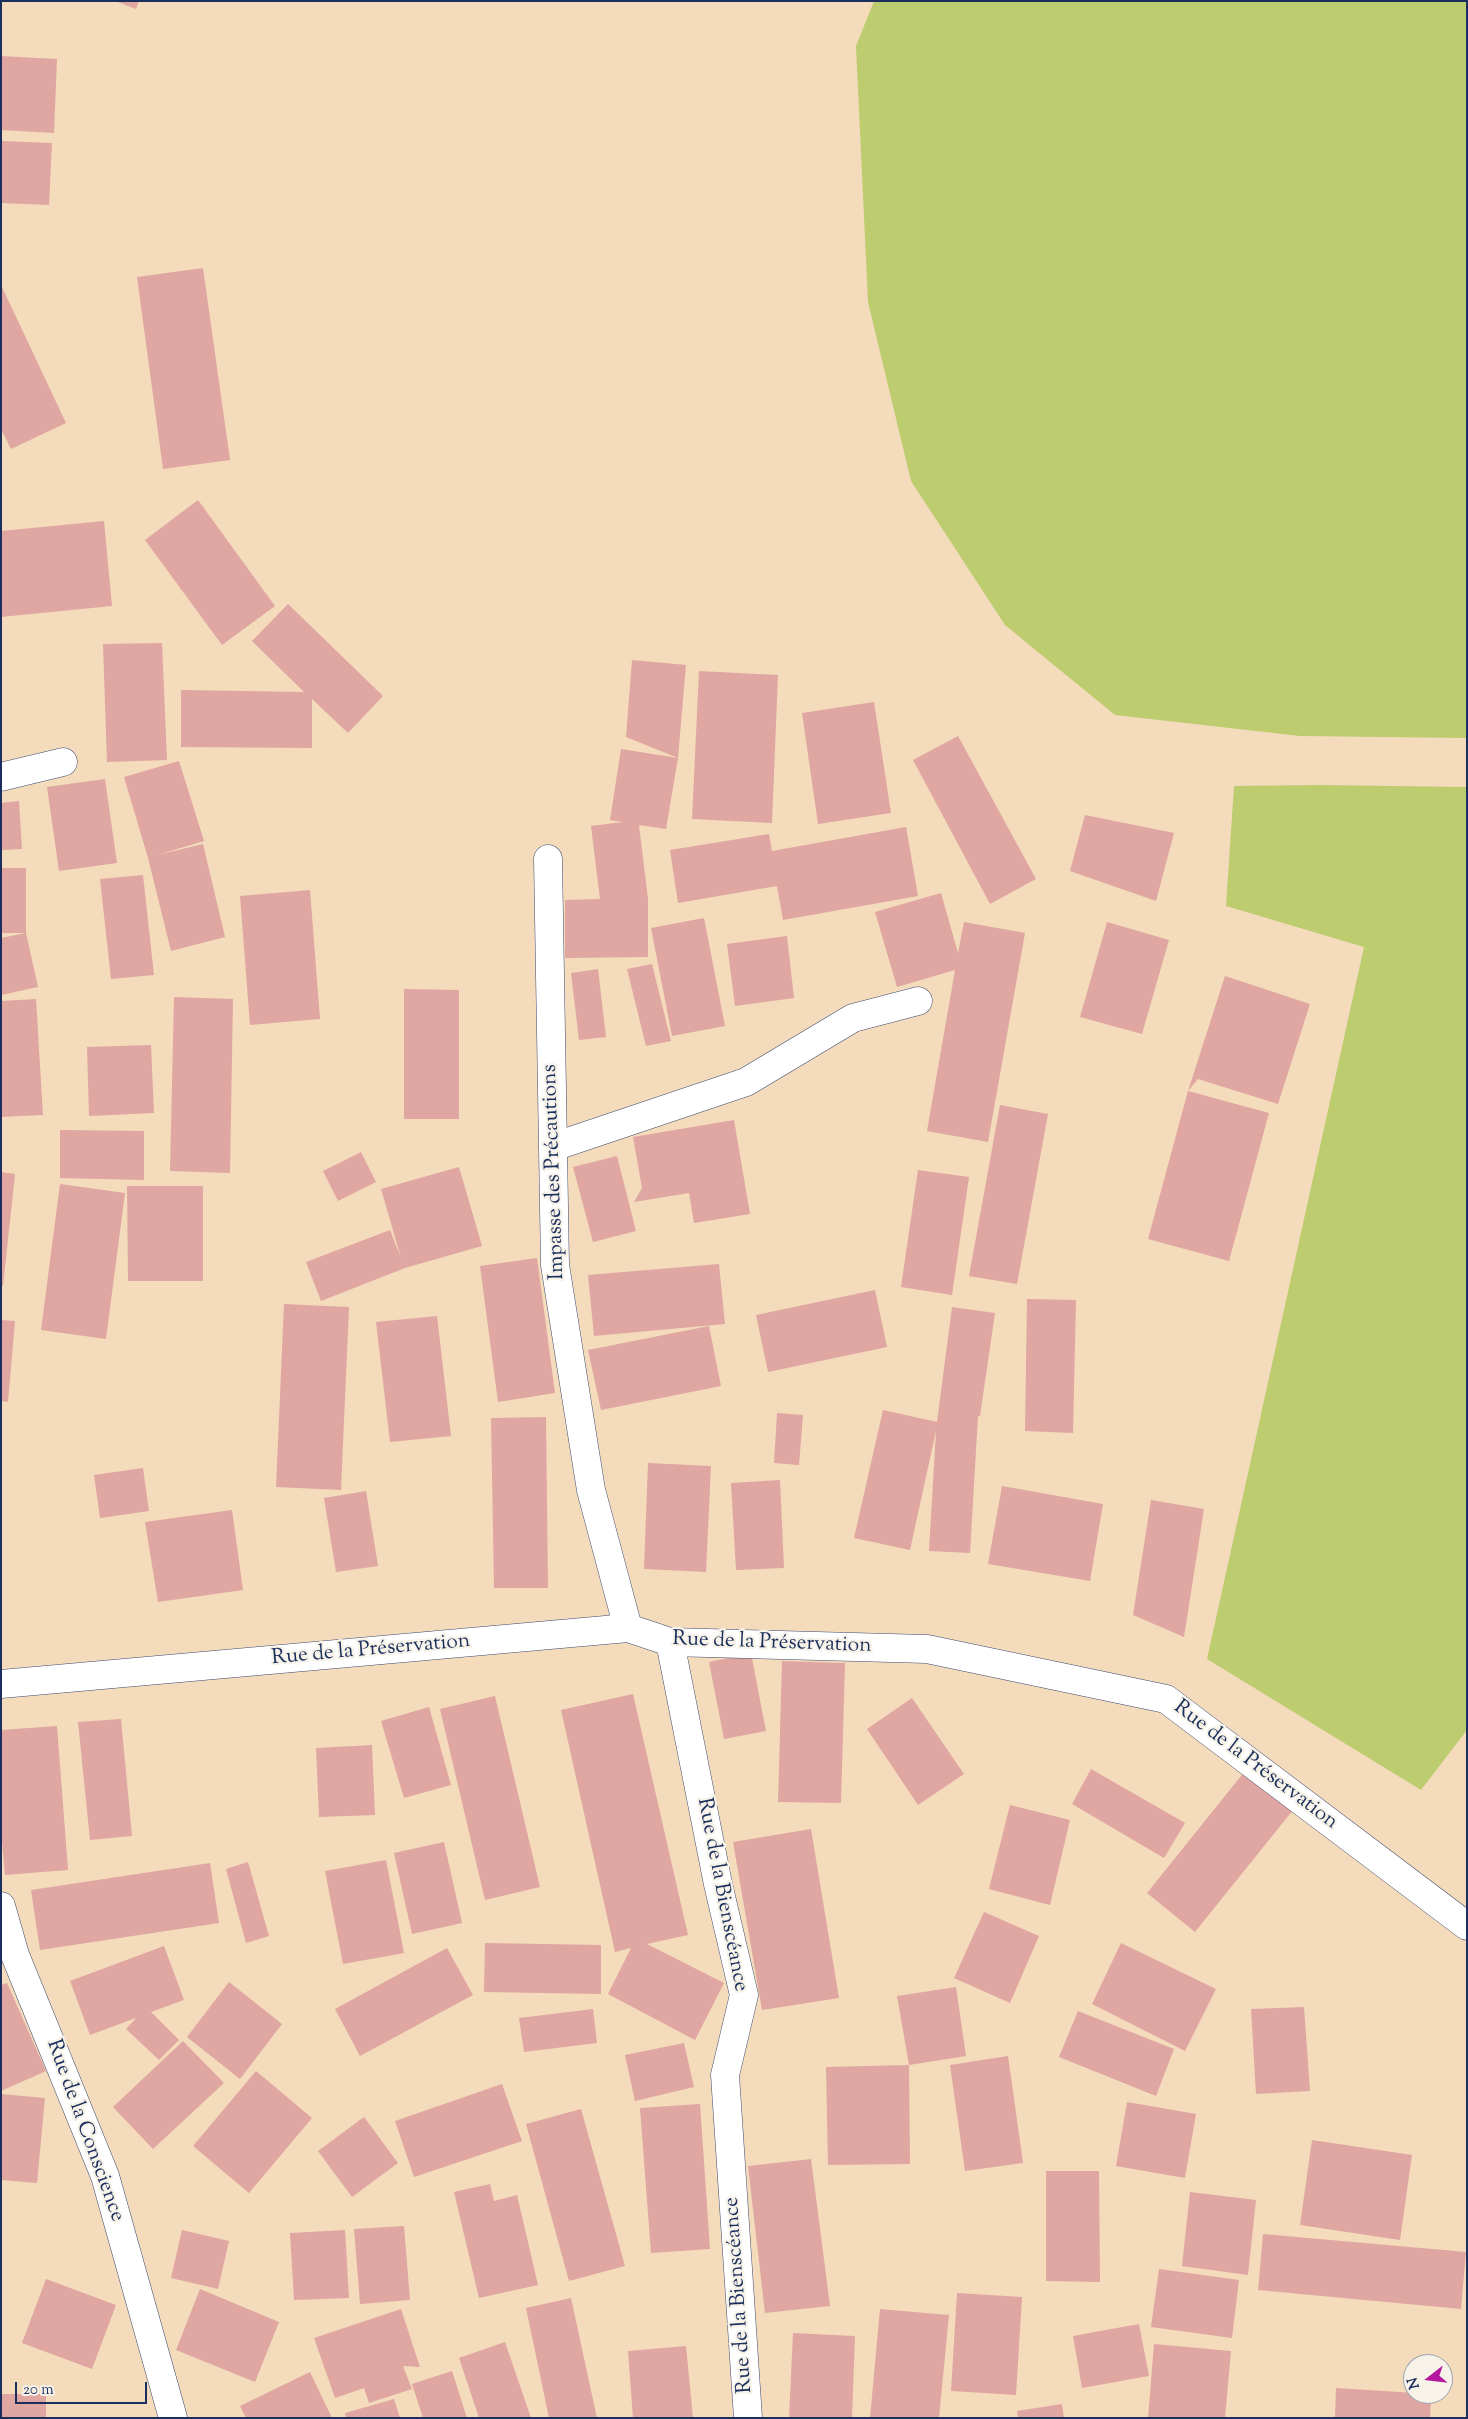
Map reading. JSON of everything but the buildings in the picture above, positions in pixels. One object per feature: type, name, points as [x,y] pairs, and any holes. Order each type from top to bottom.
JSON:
[{"type":"street","points":[[1,777],[63,762]]},
{"type":"street","name":"Impasse des Précautions","points":[[548,859],[555,1265],[591,1490],[628,1628]]},
{"type":"street","points":[[553,1147],[746,1082],[853,1018],[918,1001]]},
{"type":"street","name":"Rue de la Préservation","points":[[1,1684],[628,1628],[670,1642],[927,1649],[1166,1699],[1467,1926]]},
{"type":"street","name":"Rue de la Bienscéance","points":[[670,1642],[718,1884],[744,1995],[725,2075],[748,2418]]},
{"type":"street","name":"Rue de la Conscience","points":[[1,1906],[16,1955],[105,2176],[173,2418]]},
{"type":"green space","points":[[874,1],[1467,1],[1467,738],[1300,736],[1115,715],[1005,625],[911,481],[868,302],[856,46]]},
{"type":"green space","points":[[1234,786],[1467,787],[1467,1730],[1421,1790],[1207,1659],[1364,947],[1226,906]]}]
